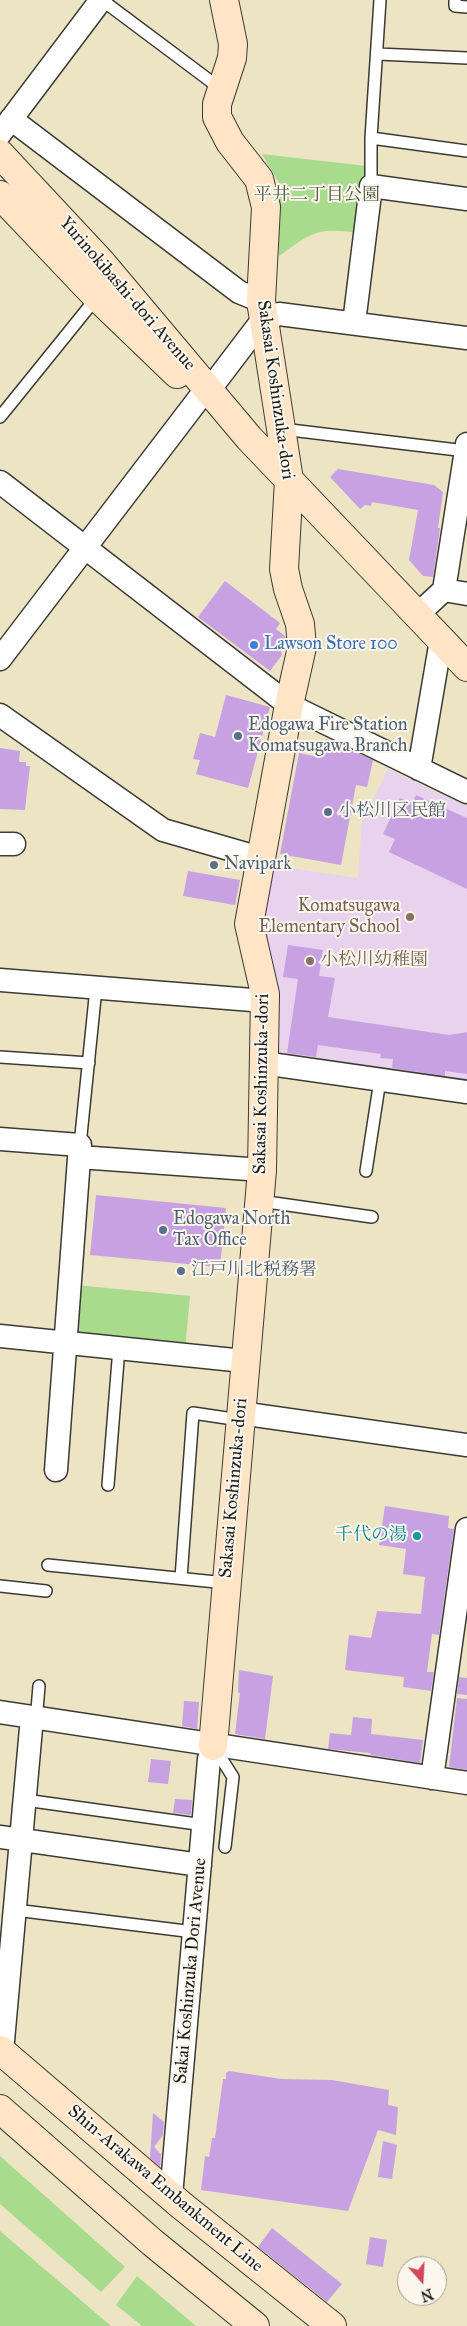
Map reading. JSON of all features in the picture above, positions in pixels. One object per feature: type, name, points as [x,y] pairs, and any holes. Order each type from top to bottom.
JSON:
[{"type":"street","points":[[101,0],[6,126],[263,309],[279,314],[467,338]]},
{"type":"street","name":"Sakasai Koshinzuka-dori","points":[[213,1746],[244,1361],[260,1201],[265,1103],[265,1002],[249,924],[289,705],[302,647],[300,624],[288,589],[284,569],[289,480],[263,309],[266,206],[264,192],[255,172],[222,129],[217,117],[217,104],[232,58],[233,44],[231,26],[224,0]]},
{"type":"street","name":"Yurinokibashi-dori Avenue","points":[[0,154],[100,261],[205,393]]},
{"type":"street","points":[[354,323],[371,186],[467,199]]},
{"type":"street","name":"Yurinokibashi-dori Avenue","points":[[0,195],[97,296],[205,393],[250,438],[467,667]]},
{"type":"street","points":[[0,659],[205,393],[263,309]]},
{"type":"street","points":[[417,615],[444,590],[467,447]]},
{"type":"street","points":[[0,482],[289,705],[467,792]]},
{"type":"street","points":[[444,590],[467,594]]},
{"type":"street","points":[[419,769],[441,640]]},
{"type":"street","points":[[0,715],[163,830],[260,858]]},
{"type":"street","points":[[0,980],[265,1002]]},
{"type":"street","points":[[264,1063],[467,1092]]},
{"type":"street","points":[[0,1139],[80,1151],[262,1170]]},
{"type":"street","points":[[56,1470],[80,1151]]},
{"type":"street","points":[[0,1336],[244,1361]]},
{"type":"street","points":[[240,1416],[467,1446]]},
{"type":"street","points":[[432,1778],[467,1529]]},
{"type":"street","points":[[0,1712],[203,1742],[213,1746],[467,1783]]},
{"type":"street","points":[[1,2051],[15,1910],[11,1838],[25,1800],[32,1717]]},
{"type":"street","name":"Sakai Koshinzuka Dori Avenue","points":[[171,2196],[209,1759],[213,1746]]},
{"type":"street","points":[[11,1838],[200,1865]]},
{"type":"street","name":"Shin-Arakawa Embankment Line","points":[[1,2051],[171,2196],[332,2326]]},
{"type":"street","points":[[0,2108],[153,2243],[255,2326]]},
{"type":"lane","points":[[101,0],[221,88]]},
{"type":"lane","points":[[371,186],[371,138],[378,54],[380,0]]},
{"type":"lane","points":[[455,0],[455,6],[467,6]]},
{"type":"lane","points":[[378,54],[467,58]]},
{"type":"lane","points":[[371,138],[467,151]]},
{"type":"lane","points":[[0,418],[97,296]]},
{"type":"lane","points":[[282,429],[467,447]]},
{"type":"lane","points":[[80,1151],[96,988]]},
{"type":"lane","points":[[0,1057],[89,1062]]},
{"type":"lane","points":[[366,1171],[380,1080]]},
{"type":"lane","points":[[260,1201],[372,1217]]},
{"type":"lane","points":[[108,1484],[119,1348]]},
{"type":"lane","points":[[181,1578],[193,1413],[240,1416]]},
{"type":"lane","points":[[48,1565],[226,1583]]},
{"type":"lane","points":[[0,1586],[46,1591]]},
{"type":"lane","points":[[32,1717],[37,1710],[39,1686]]},
{"type":"lane","points":[[213,1746],[232,1778],[225,1847]]},
{"type":"lane","points":[[25,1800],[204,1825]]},
{"type":"lane","points":[[15,1910],[194,1932]]},
{"type":"shaded area","name":"Komatsugawa Elementary School","points":[[388,769],[467,806],[467,1084],[277,1057],[279,995],[263,924],[275,866],[358,878],[362,822]]},
{"type":"green space","name":"平井二丁目公園","points":[[262,154],[366,166],[359,233],[324,231],[316,233],[300,241],[279,256],[279,183]]},
{"type":"green space","points":[[76,1285],[190,1296],[185,1350],[71,1339]]},
{"type":"green space","points":[[0,2156],[125,2267],[101,2292],[0,2204]]},
{"type":"green space","points":[[0,2231],[111,2326],[0,2326]]},
{"type":"green space","points":[[137,2276],[196,2326],[142,2326],[116,2305]]},
{"type":"building","points":[[338,469],[434,485],[443,492],[433,577],[423,576],[409,560],[418,510],[372,502],[371,506],[365,505],[360,509],[330,477]]},
{"type":"building","points":[[225,581],[280,623],[276,629],[285,636],[286,640],[280,647],[282,655],[270,671],[198,617]]},
{"type":"building","points":[[226,695],[270,707],[248,788],[196,774],[200,760],[193,759],[200,733],[215,737]]},
{"type":"building","points":[[326,739],[373,760],[367,787],[356,785],[341,865],[280,854],[299,753],[314,756]]},
{"type":"building","points":[[0,748],[20,751],[19,762],[26,762],[26,766],[30,766],[25,810],[0,809]]},
{"type":"building","points":[[416,795],[467,818],[467,889],[389,852],[395,839],[383,834],[400,798],[412,803]]},
{"type":"building","points":[[188,871],[240,880],[235,905],[183,896]]},
{"type":"building","points":[[288,945],[323,950],[319,976],[335,978],[328,1017],[449,1035],[467,1032],[467,1074],[445,1071],[445,1076],[392,1068],[393,1059],[380,1058],[381,1054],[318,1045],[316,1057],[287,1053],[298,979],[283,977]]},
{"type":"building","points":[[96,1195],[226,1208],[220,1267],[90,1255]]},
{"type":"building","points":[[385,1506],[449,1516],[448,1528],[454,1529],[439,1635],[432,1634],[427,1672],[434,1672],[431,1691],[403,1687],[404,1677],[345,1670],[349,1635],[371,1638],[377,1611],[421,1614],[425,1577],[403,1574],[406,1549],[379,1545]]},
{"type":"building","points":[[239,1670],[273,1676],[265,1739],[235,1734],[240,1693],[238,1693]]},
{"type":"building","points":[[459,1677],[467,1678],[467,1695],[457,1694]]},
{"type":"building","points":[[457,1698],[467,1699],[467,1770],[449,1767]]},
{"type":"building","points":[[184,1701],[199,1702],[197,1729],[182,1726]]},
{"type":"building","points":[[353,1717],[372,1719],[371,1734],[423,1740],[420,1763],[371,1755],[370,1753],[328,1749],[330,1733],[351,1735]]},
{"type":"building","points":[[151,1759],[171,1761],[168,1784],[148,1782]]},
{"type":"building","points":[[175,1799],[192,1800],[191,1815],[173,1813]]},
{"type":"building","points":[[229,2071],[281,2079],[332,2080],[389,2090],[388,2105],[398,2107],[396,2135],[378,2130],[348,2211],[201,2190],[205,2156],[209,2157],[212,2138],[215,2138],[223,2079],[226,2079],[226,2073]]},
{"type":"building","points":[[153,2113],[164,2122],[163,2135],[154,2147],[161,2154],[160,2167],[150,2158]]},
{"type":"building","points":[[383,2141],[397,2145],[392,2179],[378,2177]]},
{"type":"building","points":[[272,2228],[342,2284],[327,2302],[258,2247]]},
{"type":"building","points":[[370,2237],[387,2240],[383,2267],[366,2264]]},
{"type":"place","name":"Lawson Store 100","points":[[254,645]]},
{"type":"place","name":"Edogawa Fire Station Komatsugawa Branch","points":[[238,736]]},
{"type":"place","name":"小松川区民館","points":[[328,812]]},
{"type":"place","name":"Navipark","points":[[214,865]]},
{"type":"place","name":"Komatsugawa Elementary School","points":[[410,917]]},
{"type":"place","name":"小松川幼稚園","points":[[310,961]]},
{"type":"place","name":"Edogawa North Tax Office","points":[[163,1230]]},
{"type":"place","name":"江戸川北税務署","points":[[181,1271]]},
{"type":"place","name":"千代の湯","points":[[417,1536]]}]
